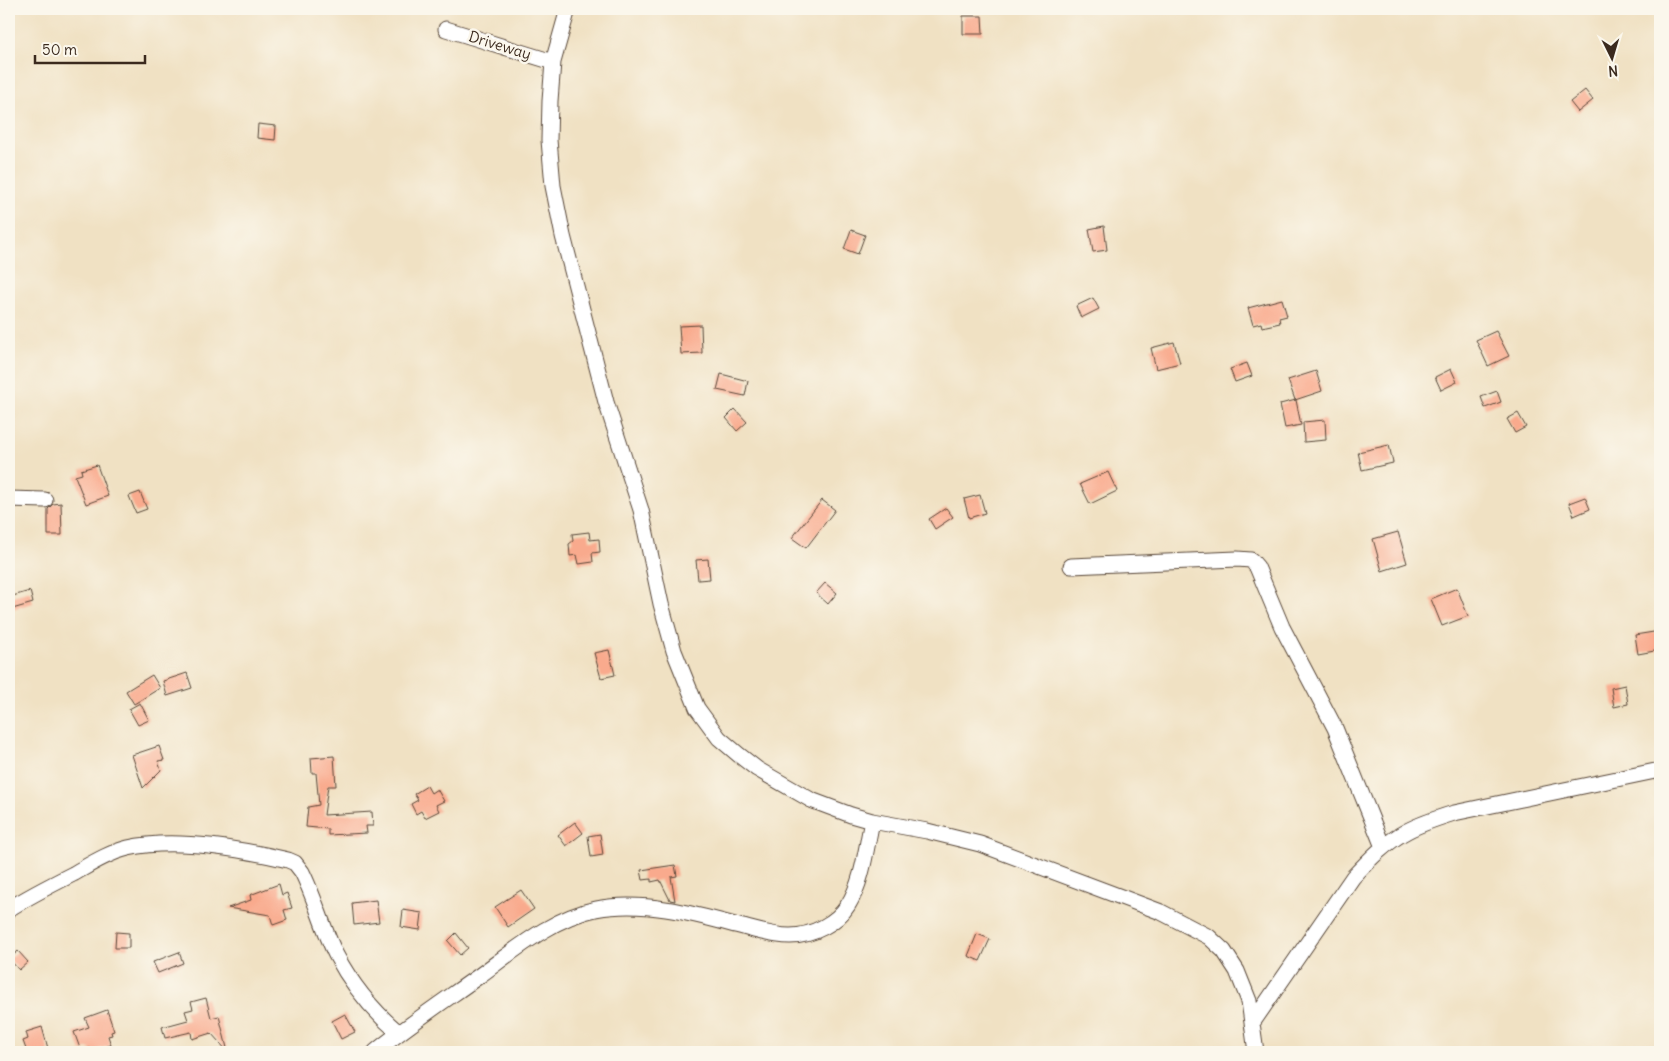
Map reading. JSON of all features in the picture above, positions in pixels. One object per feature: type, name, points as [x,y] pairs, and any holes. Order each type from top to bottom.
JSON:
[{"type":"street","points":[[568,9],[554,62],[549,140],[554,186],[563,236],[606,402],[641,510],[659,595],[674,651],[697,708],[719,738],[757,769],[811,800],[872,821],[927,831],[980,844],[1161,912],[1192,926],[1224,951],[1237,971],[1249,1001],[1256,1052]]},
{"type":"street","name":"Driveway","points":[[446,29],[554,62]]},
{"type":"street","points":[[9,499],[45,500]]},
{"type":"street","points":[[1071,566],[1237,558],[1251,560],[1256,567],[1282,627],[1334,728],[1383,847]]},
{"type":"street","points":[[1253,1022],[1353,877],[1383,847],[1405,832],[1426,822],[1454,813],[1660,770]]},
{"type":"street","points":[[375,1052],[534,936],[581,913],[610,907],[648,907],[721,921],[769,933],[790,936],[809,933],[838,918],[849,904],[858,880],[872,821]]},
{"type":"street","points":[[9,909],[112,853],[136,846],[163,844],[200,846],[288,860],[295,863],[302,872],[336,954],[365,1001],[399,1033]]},
{"type":"building","points":[[963,16],[982,16],[983,34],[963,34]]},
{"type":"building","points":[[1585,90],[1593,100],[1578,112],[1570,102]]},
{"type":"building","points":[[258,124],[276,126],[275,140],[257,138]]},
{"type":"building","points":[[1104,226],[1107,250],[1093,252],[1089,229]]},
{"type":"building","points":[[851,230],[865,235],[858,254],[844,249]]},
{"type":"building","points":[[1093,298],[1099,309],[1081,318],[1076,306]]},
{"type":"building","points":[[1282,299],[1287,316],[1279,318],[1280,323],[1262,327],[1261,323],[1253,325],[1248,308]]},
{"type":"building","points":[[701,325],[702,353],[681,354],[679,326]]},
{"type":"building","points":[[1496,331],[1509,356],[1488,366],[1476,340]]},
{"type":"building","points":[[1174,342],[1180,363],[1156,369],[1151,348]]},
{"type":"building","points":[[1247,363],[1252,376],[1235,382],[1230,369]]},
{"type":"building","points":[[1451,369],[1457,382],[1441,390],[1435,377]]},
{"type":"building","points":[[1316,371],[1322,391],[1295,400],[1288,380]]},
{"type":"building","points":[[721,374],[748,381],[745,396],[717,390]]},
{"type":"building","points":[[1497,391],[1501,402],[1485,408],[1481,397]]},
{"type":"building","points":[[1296,400],[1301,425],[1285,428],[1280,404]]},
{"type":"building","points":[[735,409],[747,422],[737,431],[726,418]]},
{"type":"building","points":[[1518,413],[1526,427],[1515,433],[1507,419]]},
{"type":"building","points":[[1325,420],[1326,440],[1304,442],[1303,422]]},
{"type":"building","points":[[1389,445],[1393,463],[1362,470],[1358,452]]},
{"type":"building","points":[[97,465],[108,496],[86,504],[75,476],[82,474],[81,470]]},
{"type":"building","points":[[1108,472],[1117,491],[1090,504],[1080,484]]},
{"type":"building","points":[[140,492],[147,509],[136,513],[129,496]]},
{"type":"building","points":[[980,495],[985,513],[969,518],[964,499]]},
{"type":"building","points":[[1585,497],[1590,509],[1574,516],[1569,503]]},
{"type":"building","points":[[822,500],[835,510],[806,548],[792,538]]},
{"type":"building","points":[[61,503],[62,535],[48,535],[48,509],[53,504]]},
{"type":"building","points":[[946,508],[953,517],[935,529],[929,519]]},
{"type":"building","points":[[589,532],[590,540],[599,539],[600,552],[592,553],[593,562],[579,564],[577,555],[570,556],[569,544],[573,541],[572,534]]},
{"type":"building","points":[[1398,532],[1407,563],[1382,571],[1373,539]]},
{"type":"building","points":[[708,559],[710,579],[698,580],[696,560]]},
{"type":"building","points":[[825,583],[837,593],[828,604],[816,593]]},
{"type":"building","points":[[1457,588],[1468,616],[1442,626],[1431,599]]},
{"type":"building","points":[[30,591],[33,603],[9,610],[9,597]]},
{"type":"building","points":[[1660,631],[1660,650],[1638,654],[1635,635]]},
{"type":"building","points":[[609,650],[615,675],[601,678],[594,653]]},
{"type":"building","points":[[187,673],[192,688],[167,696],[163,681]]},
{"type":"building","points":[[152,675],[160,688],[134,704],[126,691]]},
{"type":"building","points":[[1625,685],[1628,704],[1614,707],[1611,688]]},
{"type":"building","points":[[140,703],[149,720],[138,725],[129,709]]},
{"type":"building","points":[[159,746],[164,760],[158,761],[161,770],[143,788],[132,755]]},
{"type":"building","points":[[334,756],[336,786],[328,786],[324,815],[372,812],[373,826],[366,826],[367,833],[328,835],[328,829],[306,827],[308,807],[319,805],[316,773],[312,773],[311,758]]},
{"type":"building","points":[[427,786],[431,793],[437,789],[444,801],[436,805],[439,811],[425,818],[421,811],[416,814],[411,804],[418,800],[414,794]]},
{"type":"building","points":[[575,822],[583,833],[566,846],[558,835]]},
{"type":"building","points":[[600,834],[603,855],[591,857],[588,836]]},
{"type":"building","points":[[675,865],[677,876],[671,877],[675,901],[670,900],[660,880],[651,882],[651,879],[643,880],[641,870]]},
{"type":"building","points":[[279,884],[282,895],[287,893],[292,908],[284,910],[287,920],[273,925],[270,915],[228,908],[251,900],[250,895]]},
{"type":"building","points":[[521,890],[534,909],[508,927],[495,907]]},
{"type":"building","points":[[376,900],[379,922],[354,925],[352,903]]},
{"type":"building","points":[[403,910],[422,913],[420,930],[401,927]]},
{"type":"building","points":[[116,932],[129,933],[129,948],[115,948]]},
{"type":"building","points":[[456,933],[468,948],[460,955],[448,941]]},
{"type":"building","points":[[977,934],[990,939],[980,961],[968,956]]},
{"type":"building","points":[[18,951],[28,962],[19,970],[9,959]]},
{"type":"building","points":[[179,952],[183,963],[158,973],[153,962]]},
{"type":"building","points":[[206,998],[211,1018],[219,1016],[228,1052],[211,1033],[192,1039],[191,1032],[165,1038],[162,1027],[188,1020],[185,1011],[193,1009],[191,1002]]},
{"type":"building","points":[[107,1010],[114,1031],[111,1032],[112,1035],[108,1036],[111,1045],[91,1052],[90,1048],[81,1051],[74,1032],[89,1027],[85,1018]]},
{"type":"building","points":[[345,1014],[355,1032],[341,1039],[332,1021]]},
{"type":"building","points":[[42,1027],[49,1052],[27,1052],[23,1041],[28,1039],[26,1032]]}]
